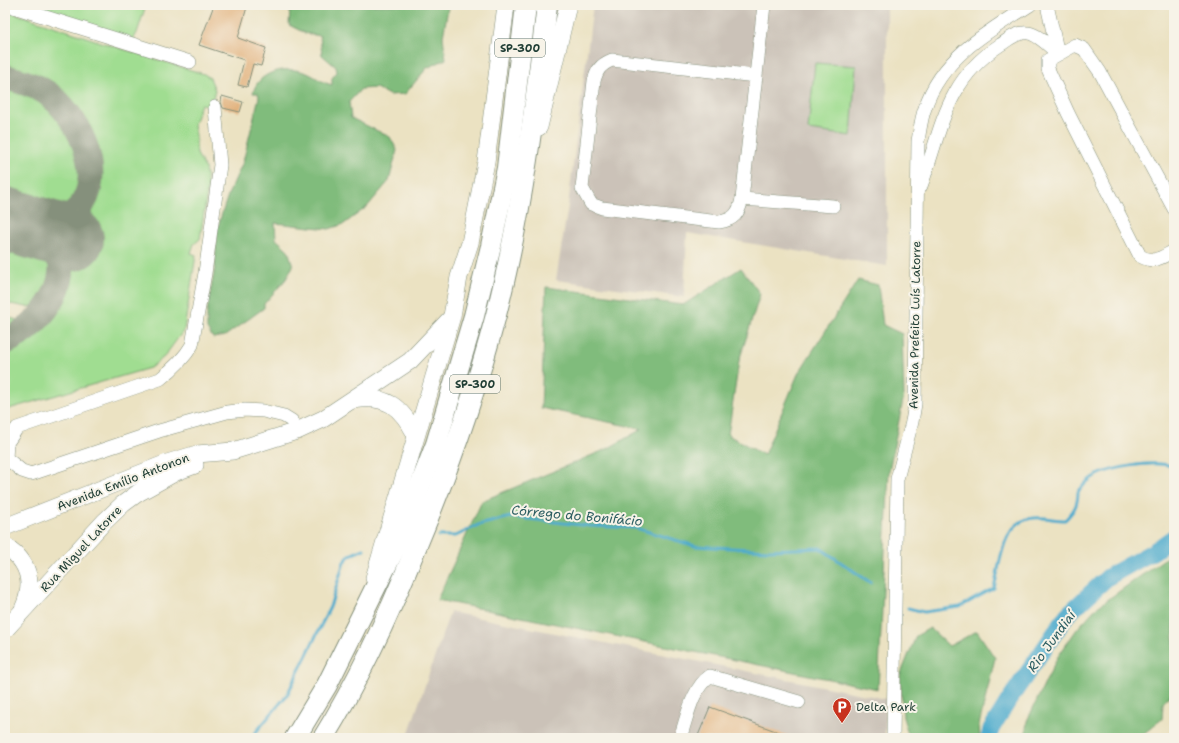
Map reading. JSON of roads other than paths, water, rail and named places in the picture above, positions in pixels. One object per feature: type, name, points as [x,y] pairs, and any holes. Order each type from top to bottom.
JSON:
[{"type":"highway","name":"SP-300","points":[[295,738],[327,685],[400,538],[426,471],[455,384],[474,316],[491,246],[506,168],[526,5]]},
{"type":"highway","name":"SP-300","points":[[323,738],[362,668],[390,612],[441,487],[496,316],[514,225],[536,96],[547,5]]},
{"type":"highway","points":[[334,738],[368,674],[398,611],[441,487]]},
{"type":"main road","points":[[369,599],[381,553],[452,316],[459,277],[470,243],[486,162],[506,5]]},
{"type":"main road","points":[[514,225],[568,5]]},
{"type":"main road","name":"Avenida Emílio Antonon","points":[[5,527],[167,463],[197,454],[233,451],[297,431],[323,419],[410,361],[452,316]]},
{"type":"main road","points":[[353,400],[367,397],[380,399],[396,406],[409,422],[416,435]]},
{"type":"main road","name":"Rua Miguel Latorre","points":[[5,630],[21,615],[104,522],[123,504],[138,493],[176,472],[233,451]]},
{"type":"main road","points":[[5,546],[15,552],[22,562],[30,581],[29,597],[21,615]]},
{"type":"street","points":[[7,5],[190,62]]},
{"type":"street","points":[[756,76],[612,60],[603,64],[597,70],[594,81],[582,188],[591,204],[602,208],[719,222],[728,221],[736,215],[742,199],[756,76],[764,5]]},
{"type":"street","name":"Avenida Prefeito Luís Latorre","points":[[893,738],[897,479],[912,422],[915,404],[918,142],[922,120],[931,94],[940,76],[966,48],[992,28],[1030,5]]},
{"type":"street","points":[[1047,5],[1058,54]]},
{"type":"street","points":[[917,197],[932,157],[941,121],[956,90],[972,70],[995,49],[1016,35],[1028,33],[1038,38],[1058,54]]},
{"type":"street","points":[[1174,209],[1100,72],[1084,49],[1075,45],[1048,60],[1048,69],[1068,114],[1140,256],[1148,261],[1156,260],[1174,251]]},
{"type":"street","points":[[215,107],[220,165],[205,273],[192,345],[177,365],[160,379],[18,428],[12,434],[7,443],[6,458],[14,466],[31,474],[159,431],[227,412],[246,410],[263,411],[284,416],[292,421],[297,431]]},
{"type":"street","points":[[742,199],[833,206]]},
{"type":"street","points":[[680,738],[697,691],[703,680],[710,676],[799,702]]},
{"type":"waterway","name":"Córrego do Bonifácio","points":[[908,608],[924,612],[960,607],[994,588],[1004,544],[1015,527],[1023,521],[1034,518],[1065,520],[1075,508],[1078,492],[1095,476],[1105,472],[1142,464],[1155,464],[1174,467]]},
{"type":"waterway","name":"Córrego do Bonifácio","points":[[439,536],[456,536],[478,525],[511,517],[590,526],[636,528],[695,546],[769,550],[820,548],[871,583]]},
{"type":"waterway","name":"Rio Jundiaí","points":[[989,738],[991,729],[1009,700],[1067,615],[1108,577],[1154,551],[1174,537]]},
{"type":"waterway","name":"Córrego do Bonifácio","points":[[251,738],[287,695],[330,607],[344,562],[350,555],[364,549]]},
{"type":"place","name":"Delta Park","points":[[842,724]]}]
